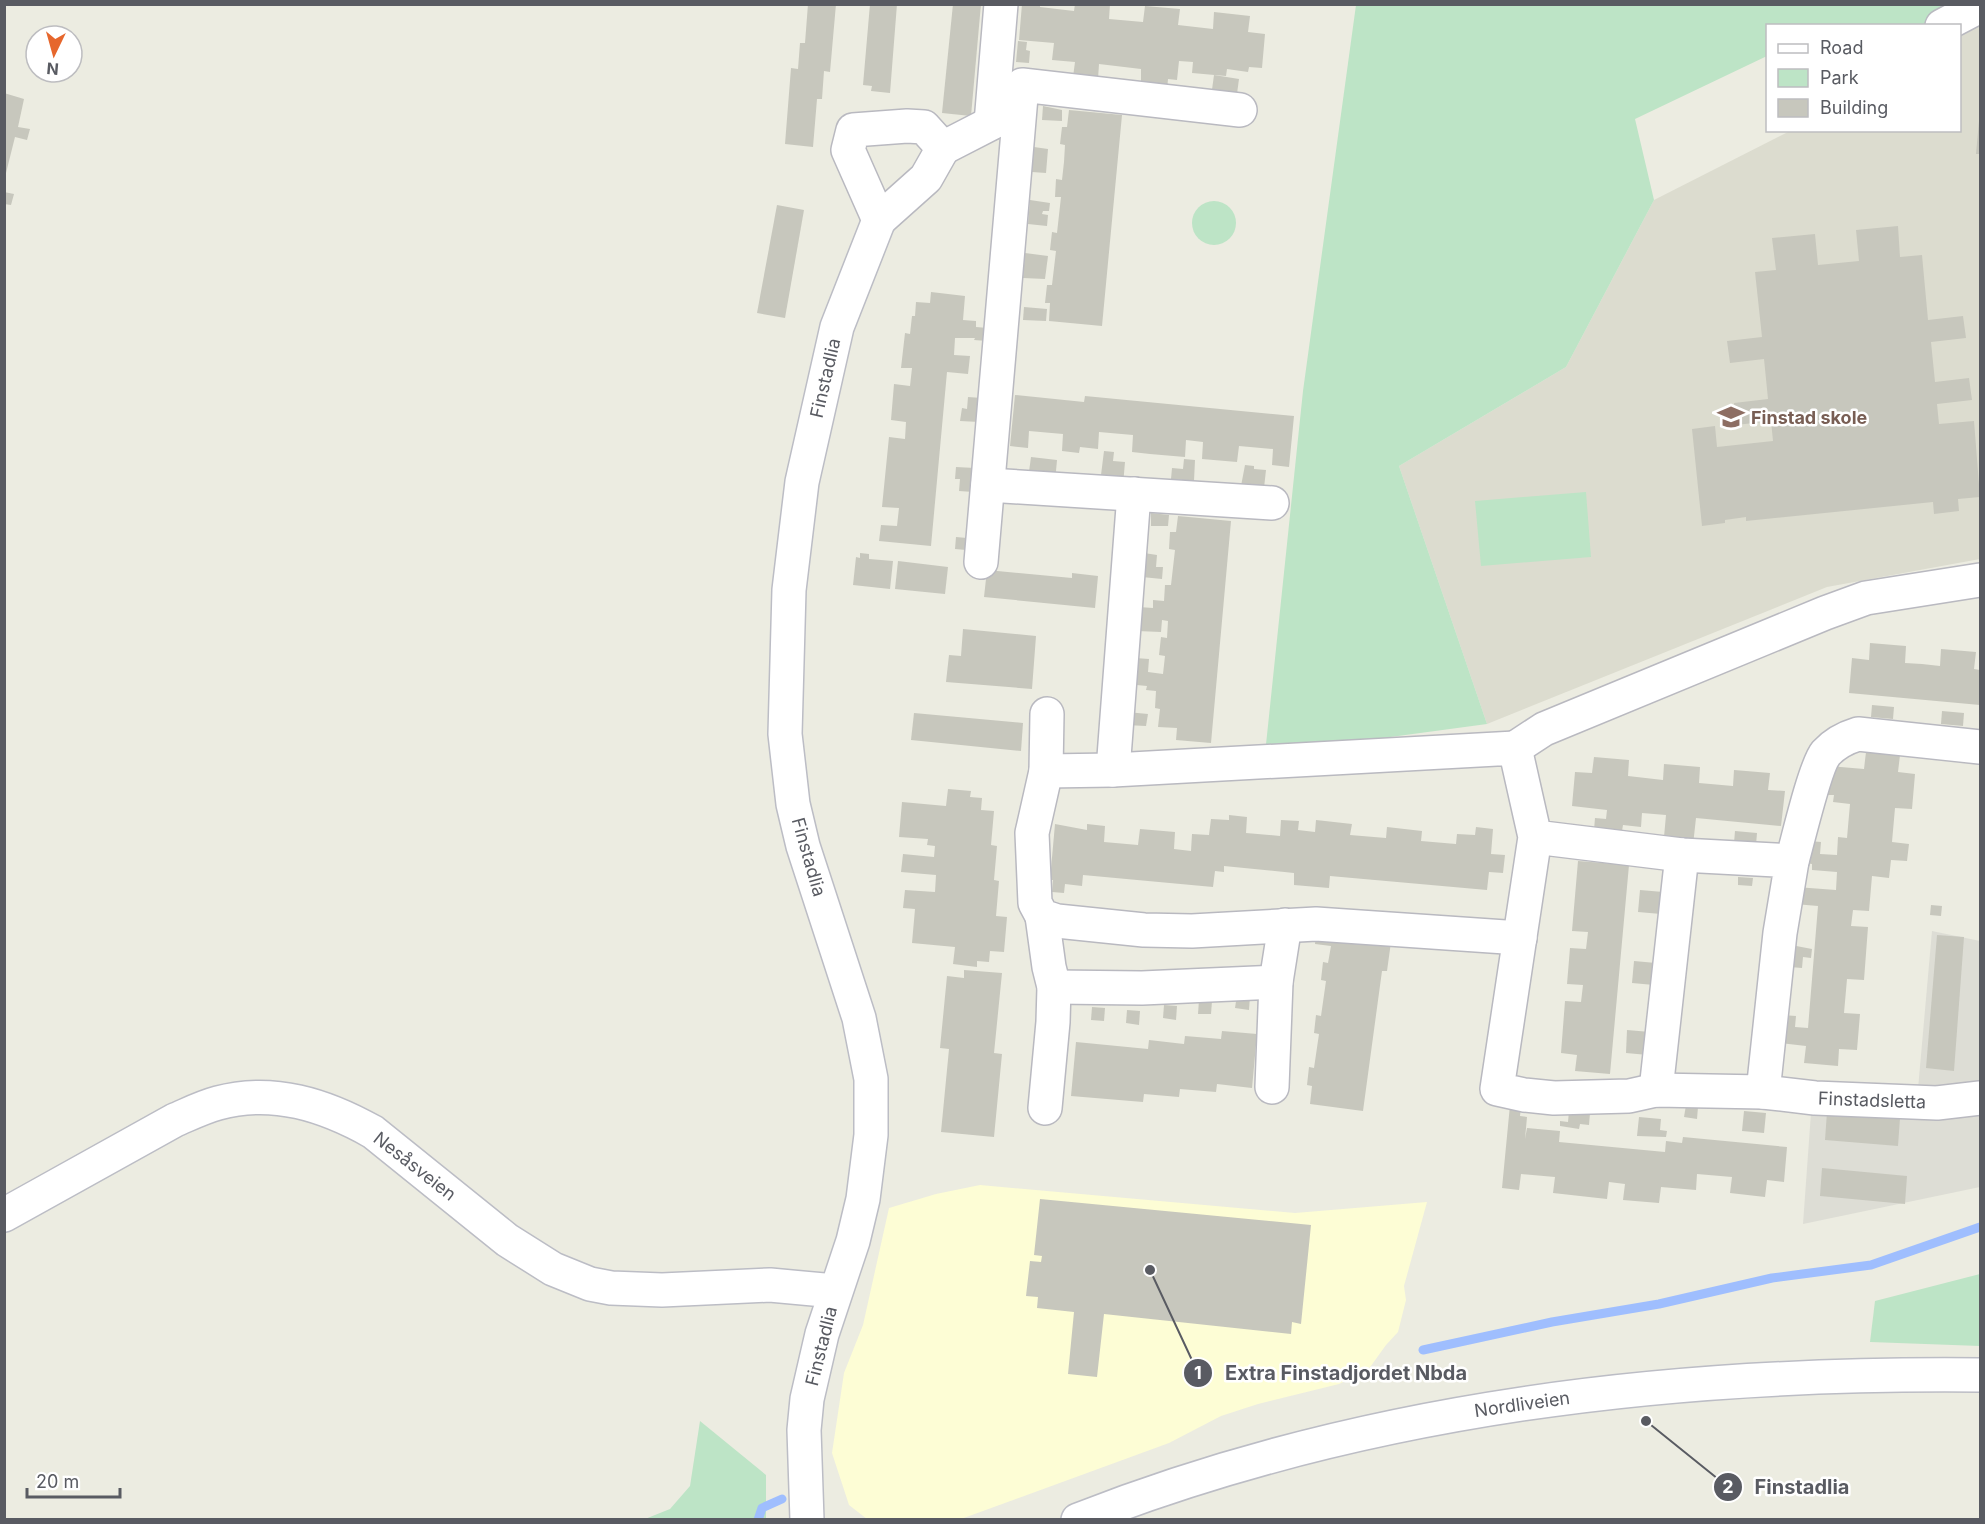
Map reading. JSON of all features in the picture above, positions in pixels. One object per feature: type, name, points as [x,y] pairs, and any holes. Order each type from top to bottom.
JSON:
[{"type":"street","points":[[991,123],[1001,4]]},
{"type":"street","points":[[1946,24],[1980,6]]},
{"type":"street","points":[[981,562],[1022,85],[1240,110]]},
{"type":"street","points":[[879,220],[848,150],[853,130],[924,127],[943,148],[1020,108]]},
{"type":"street","name":"Finstadlia","points":[[825,1520],[807,1506],[804,1430],[807,1399],[822,1334],[853,1241],[868,1171],[872,1135],[871,1079],[860,1018],[804,846],[793,804],[785,734],[789,601],[802,482],[837,327],[879,220],[926,178],[943,148]]},
{"type":"street","points":[[988,485],[1272,503]]},
{"type":"street","points":[[1113,771],[1134,494]]},
{"type":"street","points":[[1046,771],[1113,771],[1515,748],[1544,729],[1826,612],[1866,598],[1980,580]]},
{"type":"street","points":[[1045,1108],[1054,987],[1042,916],[1035,903],[1032,833],[1046,771],[1047,714]]},
{"type":"street","points":[[1763,1092],[1780,933],[1792,861],[1824,754],[1841,740],[1858,734],[1980,747]]},
{"type":"street","points":[[1042,916],[1057,921],[1144,930],[1192,931],[1317,924],[1520,938],[1535,837],[1515,748]]},
{"type":"street","points":[[1535,837],[1682,855],[1792,861]]},
{"type":"street","points":[[1656,1090],[1682,855]]},
{"type":"street","points":[[1272,1087],[1276,982],[1285,925]]},
{"type":"street","name":"Finstadsletta","points":[[1520,938],[1497,1089],[1554,1098],[1629,1096],[1656,1090],[1763,1092],[1815,1098],[1926,1102],[1980,1098]]},
{"type":"street","points":[[1054,987],[1142,988],[1276,982]]},
{"type":"street","name":"Nesåsveien","points":[[4,1215],[175,1120],[196,1111],[216,1103],[241,1098],[283,1098],[326,1109],[373,1132],[507,1240],[553,1269],[590,1284],[644,1290],[770,1286],[835,1291]]},
{"type":"street","name":"Nordliveien","points":[[1078,1520],[1212,1472],[1339,1438],[1441,1416],[1561,1398],[1714,1382],[1843,1375],[1980,1375]]},
{"type":"shaded area","name":"Finstad skole","points":[[1980,17],[1980,559],[1827,587],[1487,724],[1399,466],[1566,367],[1654,200],[1788,132],[1961,132],[1961,26]]},
{"type":"shaded area","points":[[1932,931],[1980,941],[1980,1187],[1803,1224],[1813,1085],[1918,1089]]},
{"type":"shaded area","points":[[980,1185],[1295,1213],[1427,1202],[1404,1286],[1406,1300],[1398,1332],[1368,1370],[1339,1384],[1258,1404],[1221,1416],[1169,1443],[961,1519],[867,1519],[849,1505],[832,1453],[844,1373],[863,1325],[889,1208],[936,1194]]},
{"type":"green space","points":[[1356,5],[1980,5],[1956,24],[1766,24],[1766,56],[1635,119],[1654,200],[1566,367],[1399,466],[1487,724],[1265,754],[1303,391]]},
{"type":"green space","points":[[1214,201],[1229,208],[1236,223],[1229,238],[1214,245],[1199,238],[1192,223],[1199,208]]},
{"type":"green space","points":[[1586,492],[1591,557],[1481,566],[1475,501]]},
{"type":"green space","points":[[1980,1274],[1980,1346],[1870,1342],[1875,1301]]},
{"type":"green space","points":[[700,1421],[766,1475],[766,1519],[645,1519],[670,1509],[690,1486]]},
{"type":"building","points":[[808,4],[836,4],[830,72],[824,71],[822,99],[817,99],[813,147],[785,144],[791,68],[798,69],[800,43],[805,43]]},
{"type":"building","points":[[870,4],[897,4],[890,93],[871,91],[872,86],[863,85]]},
{"type":"building","points":[[953,4],[981,4],[971,116],[942,113]]},
{"type":"building","points":[[1022,4],[1040,4],[1040,7],[1074,11],[1075,4],[1110,4],[1109,19],[1143,22],[1145,6],[1180,9],[1178,25],[1213,29],[1214,12],[1250,16],[1248,32],[1265,34],[1262,68],[1249,67],[1248,72],[1227,69],[1226,76],[1192,73],[1193,62],[1179,61],[1177,80],[1168,79],[1167,90],[1141,88],[1141,69],[1099,64],[1098,79],[1073,77],[1075,62],[1052,60],[1054,43],[1019,40]]},
{"type":"building","points":[[1018,41],[1027,42],[1026,50],[1030,51],[1029,63],[1016,62]]},
{"type":"building","points":[[1214,75],[1239,79],[1236,101],[1211,97]]},
{"type":"building","points":[[4,93],[24,99],[18,127],[30,129],[27,140],[15,137],[5,177]]},
{"type":"building","points":[[1043,106],[1062,110],[1062,121],[1042,120]]},
{"type":"building","points":[[1069,110],[1122,115],[1102,326],[1049,321],[1050,303],[1045,303],[1047,285],[1052,285],[1056,251],[1050,250],[1052,232],[1057,233],[1061,197],[1055,197],[1056,179],[1062,180],[1064,162],[1065,145],[1060,144],[1062,127],[1067,127]]},
{"type":"building","points":[[1979,121],[1980,154],[1976,154]]},
{"type":"building","points":[[1034,147],[1048,149],[1046,173],[1032,172]]},
{"type":"building","points":[[4,192],[14,194],[11,205],[4,204]]},
{"type":"building","points":[[1030,200],[1050,203],[1049,211],[1043,211],[1042,214],[1048,215],[1047,226],[1028,224]]},
{"type":"building","points":[[777,205],[804,210],[785,318],[757,313]]},
{"type":"building","points":[[1898,226],[1900,257],[1922,255],[1928,320],[1963,316],[1966,338],[1931,342],[1935,382],[1969,378],[1972,400],[1937,404],[1939,424],[1974,421],[1980,497],[1958,499],[1959,511],[1934,514],[1933,502],[1746,521],[1746,517],[1702,526],[1692,429],[1715,426],[1717,447],[1773,441],[1771,421],[1736,425],[1734,403],[1768,399],[1764,359],[1730,363],[1727,341],[1762,337],[1755,272],[1776,270],[1772,238],[1815,234],[1818,265],[1859,261],[1856,230]]},
{"type":"building","points":[[1025,253],[1048,256],[1045,279],[1023,278]]},
{"type":"building","points":[[931,292],[965,296],[963,320],[976,321],[976,327],[988,328],[987,341],[974,340],[975,338],[955,338],[954,355],[970,356],[968,374],[947,372],[931,546],[879,541],[881,525],[897,526],[899,508],[882,507],[889,437],[905,439],[906,422],[891,420],[894,384],[910,386],[912,368],[901,368],[905,333],[910,334],[916,302],[930,303]]},
{"type":"building","points":[[1024,307],[1047,309],[1046,321],[1023,320]]},
{"type":"building","points":[[1015,395],[1084,402],[1085,396],[1294,416],[1289,467],[1272,465],[1273,449],[1239,446],[1237,462],[1202,459],[1203,442],[1186,440],[1185,457],[1150,454],[1132,452],[1133,435],[1099,432],[1098,449],[1080,447],[1079,453],[1062,451],[1063,434],[1029,431],[1028,448],[1010,446]]},
{"type":"building","points":[[968,397],[982,398],[979,422],[960,421],[962,408],[967,409]]},
{"type":"building","points":[[1104,451],[1114,452],[1113,461],[1125,462],[1123,485],[1100,483]]},
{"type":"building","points":[[1031,457],[1057,460],[1055,482],[1028,479]]},
{"type":"building","points":[[1184,459],[1195,460],[1194,481],[1171,479],[1172,468],[1183,469]]},
{"type":"building","points":[[1245,465],[1254,466],[1254,469],[1266,470],[1264,488],[1241,486]]},
{"type":"building","points":[[956,467],[975,468],[973,492],[959,491],[960,479],[955,479]]},
{"type":"building","points":[[1151,513],[1169,515],[1168,526],[1151,526]]},
{"type":"building","points":[[1178,516],[1231,521],[1211,743],[1176,740],[1177,728],[1158,727],[1160,709],[1155,708],[1156,691],[1146,690],[1147,686],[1126,684],[1135,658],[1149,659],[1148,672],[1163,674],[1165,656],[1159,655],[1161,637],[1167,638],[1168,621],[1162,620],[1161,632],[1137,631],[1139,607],[1153,608],[1153,600],[1164,601],[1165,585],[1171,585],[1175,550],[1169,549],[1170,532],[1176,532]]},
{"type":"building","points":[[956,537],[967,538],[966,550],[955,549]]},
{"type":"building","points":[[860,553],[869,554],[869,559],[893,561],[890,589],[853,585],[856,557],[860,558]]},
{"type":"building","points":[[1144,553],[1157,555],[1156,567],[1163,567],[1162,579],[1142,577]]},
{"type":"building","points":[[898,561],[948,567],[945,594],[895,589]]},
{"type":"building","points":[[987,570],[1072,578],[1072,573],[1098,576],[1095,608],[984,597]]},
{"type":"building","points":[[963,629],[1036,636],[1032,689],[946,682],[949,655],[961,656]]},
{"type":"building","points":[[1870,643],[1906,646],[1905,663],[1940,666],[1941,649],[1976,652],[1974,669],[1980,670],[1980,705],[1849,693],[1852,658],[1869,660]]},
{"type":"building","points":[[1872,705],[1894,707],[1893,719],[1871,717]]},
{"type":"building","points":[[1942,711],[1964,713],[1963,726],[1941,724]]},
{"type":"building","points":[[1127,712],[1148,714],[1146,726],[1126,725]]},
{"type":"building","points":[[914,713],[1023,723],[1021,751],[911,740]]},
{"type":"building","points":[[1866,752],[1900,755],[1898,772],[1915,774],[1912,809],[1895,808],[1892,842],[1909,844],[1907,861],[1891,860],[1889,878],[1872,876],[1869,911],[1853,910],[1851,926],[1868,927],[1864,980],[1847,979],[1844,1013],[1860,1014],[1857,1050],[1839,1049],[1838,1066],[1804,1063],[1806,1046],[1780,1043],[1782,1015],[1796,1016],[1795,1027],[1808,1028],[1818,906],[1795,904],[1796,887],[1836,890],[1837,872],[1812,870],[1812,864],[1804,863],[1809,841],[1821,842],[1820,854],[1837,855],[1838,837],[1847,838],[1850,804],[1833,802],[1834,795],[1827,795],[1829,766],[1864,769]]},
{"type":"building","points":[[1594,757],[1629,760],[1628,776],[1663,780],[1664,764],[1700,767],[1699,783],[1733,786],[1734,770],[1770,773],[1768,790],[1785,791],[1781,826],[1696,818],[1693,845],[1664,837],[1666,815],[1642,813],[1641,827],[1623,825],[1622,831],[1594,830],[1595,818],[1606,819],[1607,810],[1572,806],[1575,772],[1592,773]]},
{"type":"building","points":[[948,789],[971,791],[970,797],[982,798],[981,810],[994,811],[991,845],[997,846],[994,880],[999,881],[996,916],[1007,917],[1004,952],[990,951],[989,962],[977,961],[977,967],[953,964],[955,947],[912,943],[915,909],[903,908],[905,890],[935,892],[936,875],[901,872],[903,854],[934,857],[935,846],[927,845],[928,839],[899,837],[902,802],[946,806]]},
{"type":"building","points":[[1229,815],[1247,817],[1246,833],[1280,836],[1281,820],[1299,821],[1298,830],[1315,832],[1316,820],[1352,824],[1350,835],[1386,838],[1387,827],[1422,831],[1421,841],[1456,844],[1457,834],[1475,835],[1476,827],[1493,829],[1491,854],[1505,855],[1503,873],[1489,872],[1487,890],[1330,876],[1329,888],[1294,885],[1294,873],[1224,866],[1224,872],[1215,871],[1213,887],[1083,875],[1082,886],[1065,884],[1064,893],[1052,892],[1053,880],[1050,880],[1055,824],[1087,830],[1087,824],[1105,826],[1104,842],[1138,845],[1140,829],[1175,832],[1174,849],[1191,851],[1192,834],[1209,835],[1211,819],[1229,820]]},
{"type":"building","points":[[1735,831],[1757,833],[1756,845],[1734,843]]},
{"type":"building","points":[[1578,861],[1629,865],[1610,1074],[1575,1071],[1577,1055],[1561,1053],[1565,1001],[1581,1002],[1583,985],[1567,984],[1570,948],[1586,949],[1588,932],[1572,931]]},
{"type":"building","points":[[1738,877],[1753,878],[1752,886],[1738,885]]},
{"type":"building","points":[[1640,890],[1663,892],[1661,914],[1638,912]]},
{"type":"building","points":[[1931,905],[1942,906],[1941,916],[1930,915]]},
{"type":"building","points":[[1316,932],[1391,942],[1387,971],[1382,971],[1363,1111],[1310,1104],[1312,1086],[1307,1085],[1309,1067],[1314,1068],[1319,1034],[1314,1033],[1316,1015],[1321,1016],[1326,981],[1321,980],[1323,962],[1328,963],[1331,946],[1315,944]]},
{"type":"building","points":[[1937,935],[1964,937],[1954,1071],[1926,1068]]},
{"type":"building","points":[[1791,945],[1812,949],[1811,958],[1803,957],[1802,968],[1790,967]]},
{"type":"building","points":[[1634,961],[1656,963],[1654,985],[1632,983]]},
{"type":"building","points":[[964,970],[1002,973],[994,1053],[1002,1054],[994,1137],[941,1132],[949,1049],[940,1048],[947,976],[964,978]]},
{"type":"building","points":[[1237,995],[1250,996],[1249,1010],[1235,1008]]},
{"type":"building","points":[[1199,1000],[1212,1001],[1211,1014],[1198,1014]]},
{"type":"building","points":[[1164,1005],[1177,1006],[1176,1020],[1163,1018]]},
{"type":"building","points":[[1092,1007],[1105,1008],[1104,1021],[1091,1020]]},
{"type":"building","points":[[1127,1010],[1140,1011],[1139,1025],[1126,1023]]},
{"type":"building","points":[[1627,1030],[1650,1032],[1648,1055],[1626,1053]]},
{"type":"building","points":[[1222,1031],[1257,1034],[1252,1088],[1217,1084],[1216,1092],[1180,1089],[1179,1097],[1144,1094],[1143,1102],[1071,1096],[1076,1042],[1148,1049],[1149,1040],[1184,1044],[1185,1036],[1221,1039]]},
{"type":"building","points":[[1510,1105],[1521,1107],[1520,1116],[1527,1117],[1525,1139],[1527,1128],[1560,1131],[1559,1142],[1665,1152],[1666,1141],[1682,1143],[1683,1137],[1787,1147],[1784,1182],[1767,1180],[1765,1197],[1730,1193],[1732,1177],[1697,1174],[1696,1190],[1661,1187],[1659,1203],[1623,1200],[1625,1184],[1609,1182],[1607,1199],[1553,1193],[1555,1177],[1521,1174],[1519,1190],[1502,1188]]},
{"type":"building","points":[[1686,1105],[1698,1107],[1697,1119],[1684,1117]]},
{"type":"building","points":[[1569,1111],[1590,1113],[1589,1125],[1580,1124],[1579,1129],[1560,1126],[1560,1121],[1568,1122]]},
{"type":"building","points":[[1744,1111],[1766,1113],[1764,1133],[1742,1131]]},
{"type":"building","points":[[1827,1112],[1900,1118],[1898,1146],[1825,1140]]},
{"type":"building","points":[[1639,1117],[1661,1119],[1660,1130],[1667,1131],[1666,1137],[1637,1136]]},
{"type":"building","points":[[1822,1168],[1907,1176],[1905,1204],[1820,1196]]},
{"type":"building","points":[[1040,1199],[1311,1225],[1301,1324],[1292,1322],[1291,1334],[1104,1314],[1097,1377],[1068,1374],[1074,1312],[1037,1308],[1038,1297],[1026,1296],[1030,1261],[1041,1262],[1042,1256],[1034,1255]]},
{"type":"waterway","points":[[1423,1350],[1552,1322],[1659,1304],[1772,1278],[1871,1265],[1980,1227]]},
{"type":"waterway","points":[[758,1520],[762,1508],[782,1499]]},
{"type":"place","name":"Finstad skole","points":[[1731,417]]},
{"type":"place","name":"Extra Finstadjordet Nbda","points":[[1150,1270]]},
{"type":"place","name":"Finstadlia","points":[[1646,1421]]}]
